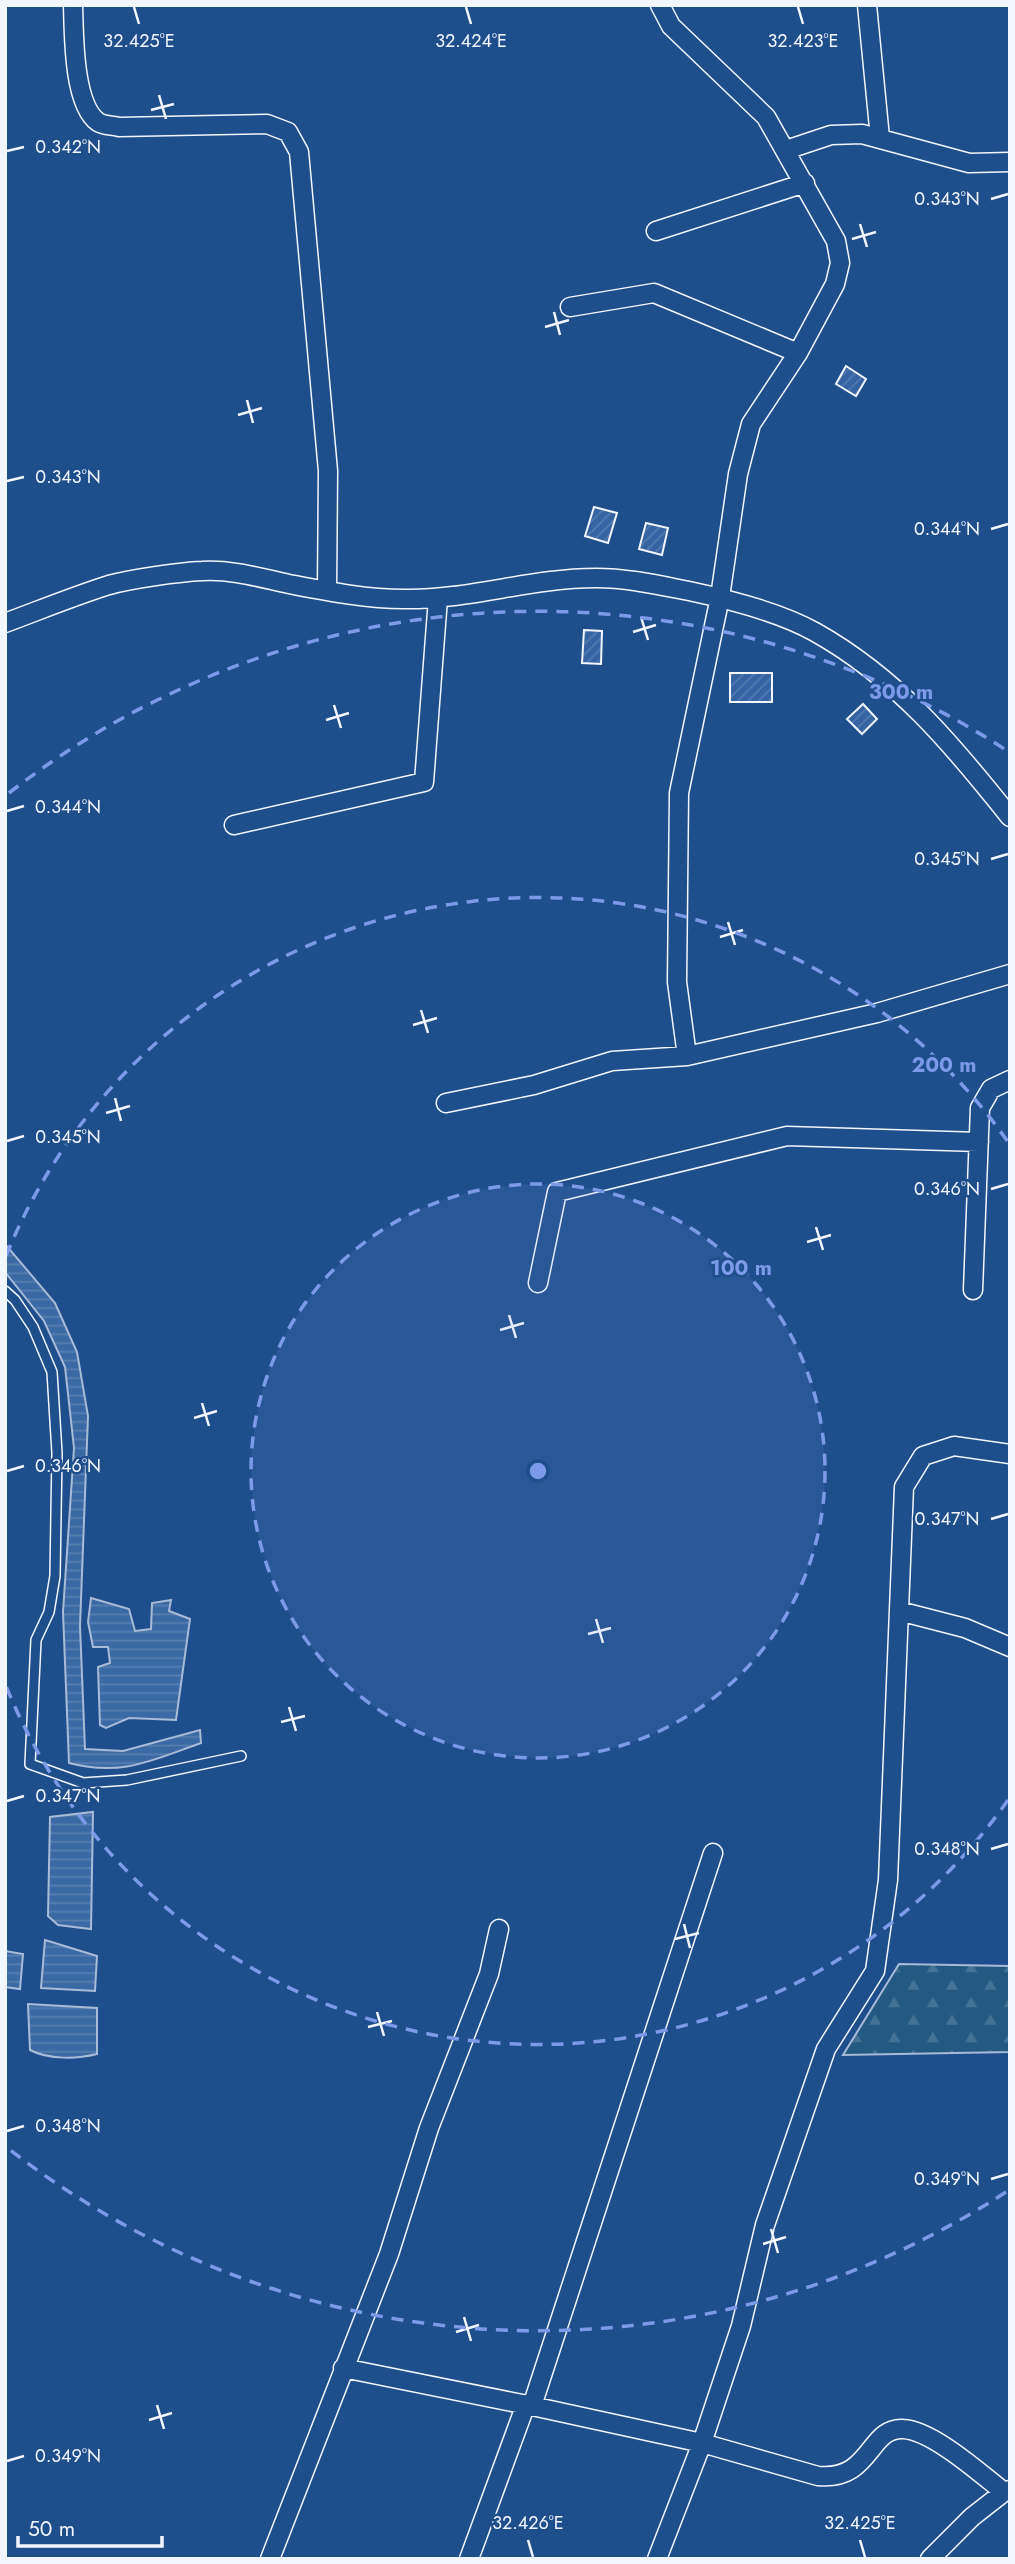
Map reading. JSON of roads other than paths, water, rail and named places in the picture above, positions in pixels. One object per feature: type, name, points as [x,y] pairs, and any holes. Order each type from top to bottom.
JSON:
[{"type":"street","points":[[73,5],[78,78],[88,112],[100,124],[119,127],[267,124],[288,132],[299,152],[328,471],[327,591]]},
{"type":"street","points":[[660,5],[671,26],[766,117],[836,241],[840,263],[835,284],[798,353],[751,424],[738,474],[720,597],[679,793],[677,982],[687,1056]]},
{"type":"street","points":[[867,5],[880,138]]},
{"type":"street","points":[[786,150],[831,135],[862,134],[969,163],[1010,162]]},
{"type":"street","points":[[656,231],[805,183]]},
{"type":"street","points":[[570,307],[654,293],[798,353]]},
{"type":"street","points":[[5,622],[112,584],[203,571],[247,574],[327,591],[402,599],[438,598],[493,591],[524,583],[598,578],[641,581],[720,597],[813,631],[861,661],[903,694],[962,756],[1010,817]]},
{"type":"street","points":[[234,825],[424,782],[438,598]]},
{"type":"street","points":[[446,1103],[534,1085],[612,1060],[687,1056],[877,1013],[1010,974]]},
{"type":"street","points":[[973,1290],[980,1108],[991,1089],[1010,1080]]},
{"type":"street","points":[[538,1283],[557,1192],[788,1136],[979,1142]]},
{"type":"street","points":[[657,2559],[702,2443],[741,2326],[765,2225],[826,2049],[875,1971],[888,1880],[904,1488],[923,1456],[954,1446],[1010,1454]]},
{"type":"street","points":[[899,1611],[965,1628],[1010,1647]]},
{"type":"street","points":[[469,2559],[529,2405],[713,1853]]},
{"type":"street","points":[[270,2559],[389,2254],[429,2128],[489,1974],[499,1928]]},
{"type":"street","points":[[343,2368],[702,2443],[818,2476],[831,2477],[853,2470],[885,2434],[903,2429],[939,2443],[1007,2491],[972,2517],[930,2559]]},
{"type":"lane","points":[[5,1291],[15,1300],[33,1327],[52,1372],[57,1453],[55,1576],[49,1612],[36,1640],[30,1764],[83,1783],[127,1780],[241,1756]]}]
